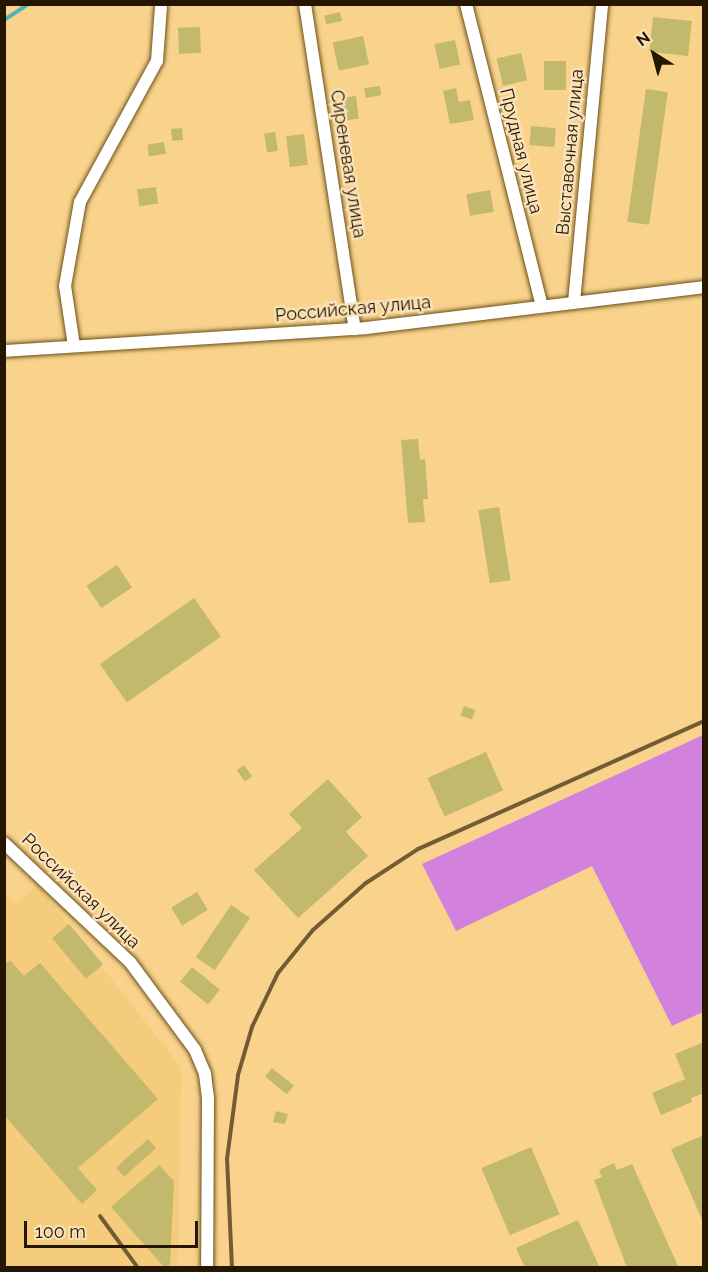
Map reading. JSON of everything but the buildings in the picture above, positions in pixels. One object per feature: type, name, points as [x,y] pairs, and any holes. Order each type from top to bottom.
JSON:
[{"type":"street","name":"Сиреневая улица","points":[[305,4],[355,329]]},
{"type":"street","name":"Прудная улица","points":[[466,4],[542,306]]},
{"type":"street","name":"Выставочная улица","points":[[574,302],[602,4]]},
{"type":"street","points":[[74,346],[65,286],[80,202],[157,61],[161,7]]},
{"type":"street","name":"Российская улица","points":[[4,351],[355,329],[704,287]]},
{"type":"street","name":"Российская улица","points":[[4,843],[130,962],[195,1050],[205,1074],[208,1098],[207,1268]]},
{"type":"shaded area","points":[[703,735],[703,1012],[672,1026],[592,866],[456,931],[422,864]]},
{"type":"shaded area","points":[[37,885],[181,1067],[178,1267],[5,1267],[4,892],[16,905]]},
{"type":"waterway","points":[[4,20],[29,4]]},
{"type":"railway","points":[[232,1268],[227,1159],[238,1075],[252,1027],[278,973],[313,930],[366,883],[418,849],[704,721]]},
{"type":"railway","points":[[100,1216],[138,1268]]}]
